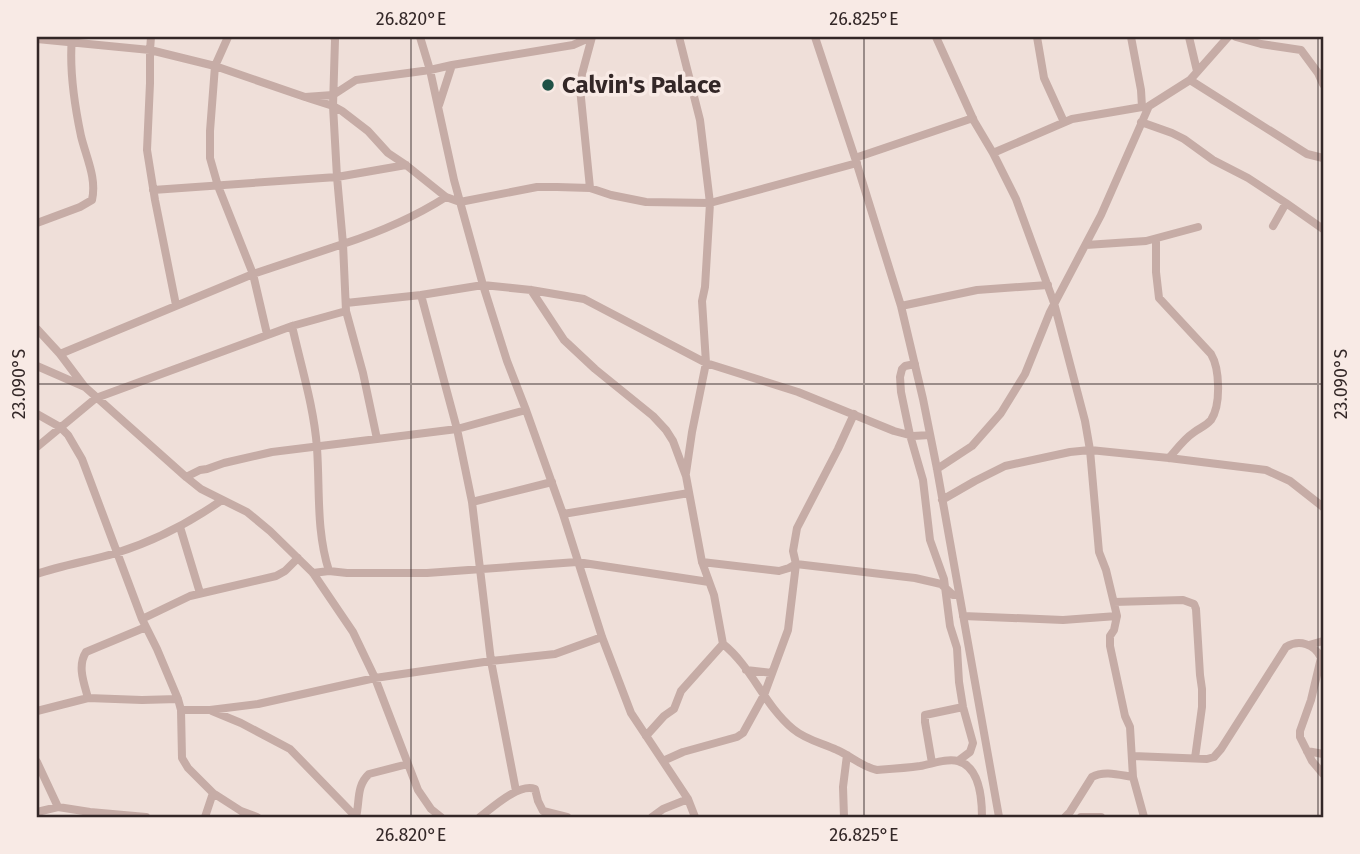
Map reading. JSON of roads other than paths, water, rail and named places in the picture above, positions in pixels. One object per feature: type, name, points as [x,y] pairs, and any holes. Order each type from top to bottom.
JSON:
[{"type":"street","points":[[151,37],[147,150],[176,305]]},
{"type":"street","points":[[228,37],[215,66],[210,158],[218,186],[253,274],[267,334]]},
{"type":"street","points":[[334,37],[333,106],[346,307],[377,439]]},
{"type":"street","points":[[420,37],[454,180],[507,361],[552,482],[602,637],[631,713],[688,799],[695,817]]},
{"type":"street","points":[[305,97],[333,95],[356,80],[573,45],[592,37]]},
{"type":"street","points":[[590,188],[580,88],[592,37]]},
{"type":"street","points":[[679,37],[700,120],[710,203],[702,301],[706,363],[686,476]]},
{"type":"street","points":[[815,37],[901,306],[915,365],[937,469],[999,817]]},
{"type":"street","points":[[936,37],[973,118],[1016,199],[1054,303],[1090,450],[1099,552],[1117,616],[1110,636],[1110,646],[1125,716],[1130,727],[1133,777],[1142,817]]},
{"type":"street","points":[[1037,37],[1045,78],[1064,122]]},
{"type":"street","points":[[937,469],[972,446],[1001,413],[1025,374],[1054,303],[1101,215],[1146,107],[1131,37]]},
{"type":"street","points":[[1189,37],[1198,71]]},
{"type":"street","points":[[993,153],[1072,119],[1146,107],[1190,80],[1228,37]]},
{"type":"street","points":[[1236,37],[1301,50],[1323,84]]},
{"type":"street","points":[[37,39],[72,39],[150,50],[215,66],[333,106],[353,118],[388,153],[446,197],[460,201],[537,187],[590,188],[637,201],[710,203],[856,160],[973,118]]},
{"type":"street","points":[[37,223],[80,208],[92,200],[94,190],[73,99],[72,39]]},
{"type":"street","points":[[438,108],[452,65]]},
{"type":"street","points":[[1190,80],[1307,154],[1323,159]]},
{"type":"street","points":[[1141,122],[1184,139],[1213,160],[1248,178],[1322,225]]},
{"type":"street","points":[[153,190],[337,177],[406,165]]},
{"type":"street","points":[[60,354],[253,274],[374,234],[404,221],[446,197]]},
{"type":"street","points":[[1273,226],[1286,203]]},
{"type":"street","points":[[1086,245],[1156,240],[1198,227]]},
{"type":"street","points":[[1156,240],[1159,298],[1211,354],[1218,372],[1216,409],[1210,420],[1203,428],[1192,433],[1169,457]]},
{"type":"street","points":[[37,447],[96,398],[267,334],[346,307],[484,285],[531,290],[591,302],[706,363],[798,392],[910,435],[930,435]]},
{"type":"street","points":[[901,306],[977,290],[1048,285]]},
{"type":"street","points":[[531,290],[564,340],[653,416],[673,441],[686,476],[702,562],[713,595],[723,644],[735,654],[771,706],[792,728],[805,737],[847,755],[869,768],[877,770],[948,761],[958,761],[966,765],[978,784],[982,817]]},
{"type":"street","points":[[421,295],[457,429],[472,502],[491,661],[516,791]]},
{"type":"street","points":[[292,326],[317,445],[320,531],[328,572]]},
{"type":"street","points":[[37,331],[96,398],[186,477],[201,489],[247,512],[313,573],[353,632],[375,678],[424,800],[441,817]]},
{"type":"street","points":[[915,365],[902,369],[901,392],[923,480],[930,540],[944,579],[950,626],[957,648],[963,707],[971,737],[970,752],[958,761]]},
{"type":"street","points":[[37,366],[85,387]]},
{"type":"street","points":[[186,477],[200,470],[245,457],[317,445],[457,429],[526,410]]},
{"type":"street","points":[[37,414],[60,427],[82,459],[144,623],[178,699],[183,758],[188,768],[213,793],[241,811],[257,817]]},
{"type":"street","points":[[663,761],[690,750],[737,737],[743,733],[764,695],[788,630],[796,564],[793,551],[797,528],[853,415]]},
{"type":"street","points":[[942,500],[1005,466],[1090,450],[1266,470],[1290,481],[1323,508]]},
{"type":"street","points":[[472,502],[552,482]]},
{"type":"street","points":[[563,514],[689,494]]},
{"type":"street","points":[[37,572],[117,553],[180,527],[222,500]]},
{"type":"street","points":[[180,527],[200,593]]},
{"type":"street","points":[[88,698],[81,670],[86,652],[190,596],[276,576],[298,558]]},
{"type":"street","points":[[313,573],[413,574],[578,562],[709,582]]},
{"type":"street","points":[[702,562],[779,571],[796,564],[915,578],[941,584],[953,595],[959,595]]},
{"type":"street","points":[[1114,602],[1183,600],[1194,604],[1202,690],[1195,758]]},
{"type":"street","points":[[964,617],[1063,620],[1117,616]]},
{"type":"street","points":[[181,710],[210,710],[258,704],[375,678],[555,654],[602,637]]},
{"type":"street","points":[[1133,755],[1207,759],[1214,757],[1286,647],[1293,642],[1309,645],[1323,641]]},
{"type":"street","points":[[646,736],[674,709],[681,691],[723,644]]},
{"type":"street","points":[[1309,645],[1319,653],[1321,662],[1300,737],[1312,761],[1323,774]]},
{"type":"street","points":[[747,670],[772,673]]},
{"type":"street","points":[[37,711],[88,698],[178,699]]},
{"type":"street","points":[[932,763],[925,715],[963,707]]},
{"type":"street","points":[[210,710],[290,749],[356,817],[359,789],[365,778],[369,774],[408,764]]},
{"type":"street","points":[[1307,751],[1323,754]]},
{"type":"street","points":[[844,817],[843,787],[847,755]]},
{"type":"street","points":[[37,762],[58,807]]},
{"type":"street","points":[[1065,817],[1096,774],[1133,777]]},
{"type":"street","points":[[480,817],[516,791],[533,787],[543,811],[568,817]]},
{"type":"street","points":[[205,817],[213,793]]},
{"type":"street","points":[[652,817],[663,809],[688,799]]},
{"type":"street","points":[[37,812],[58,807],[146,817]]},
{"type":"street","points":[[1081,817],[1101,817]]},
{"type":"place","name":"Calvin's Palace","points":[[548,85]]}]
